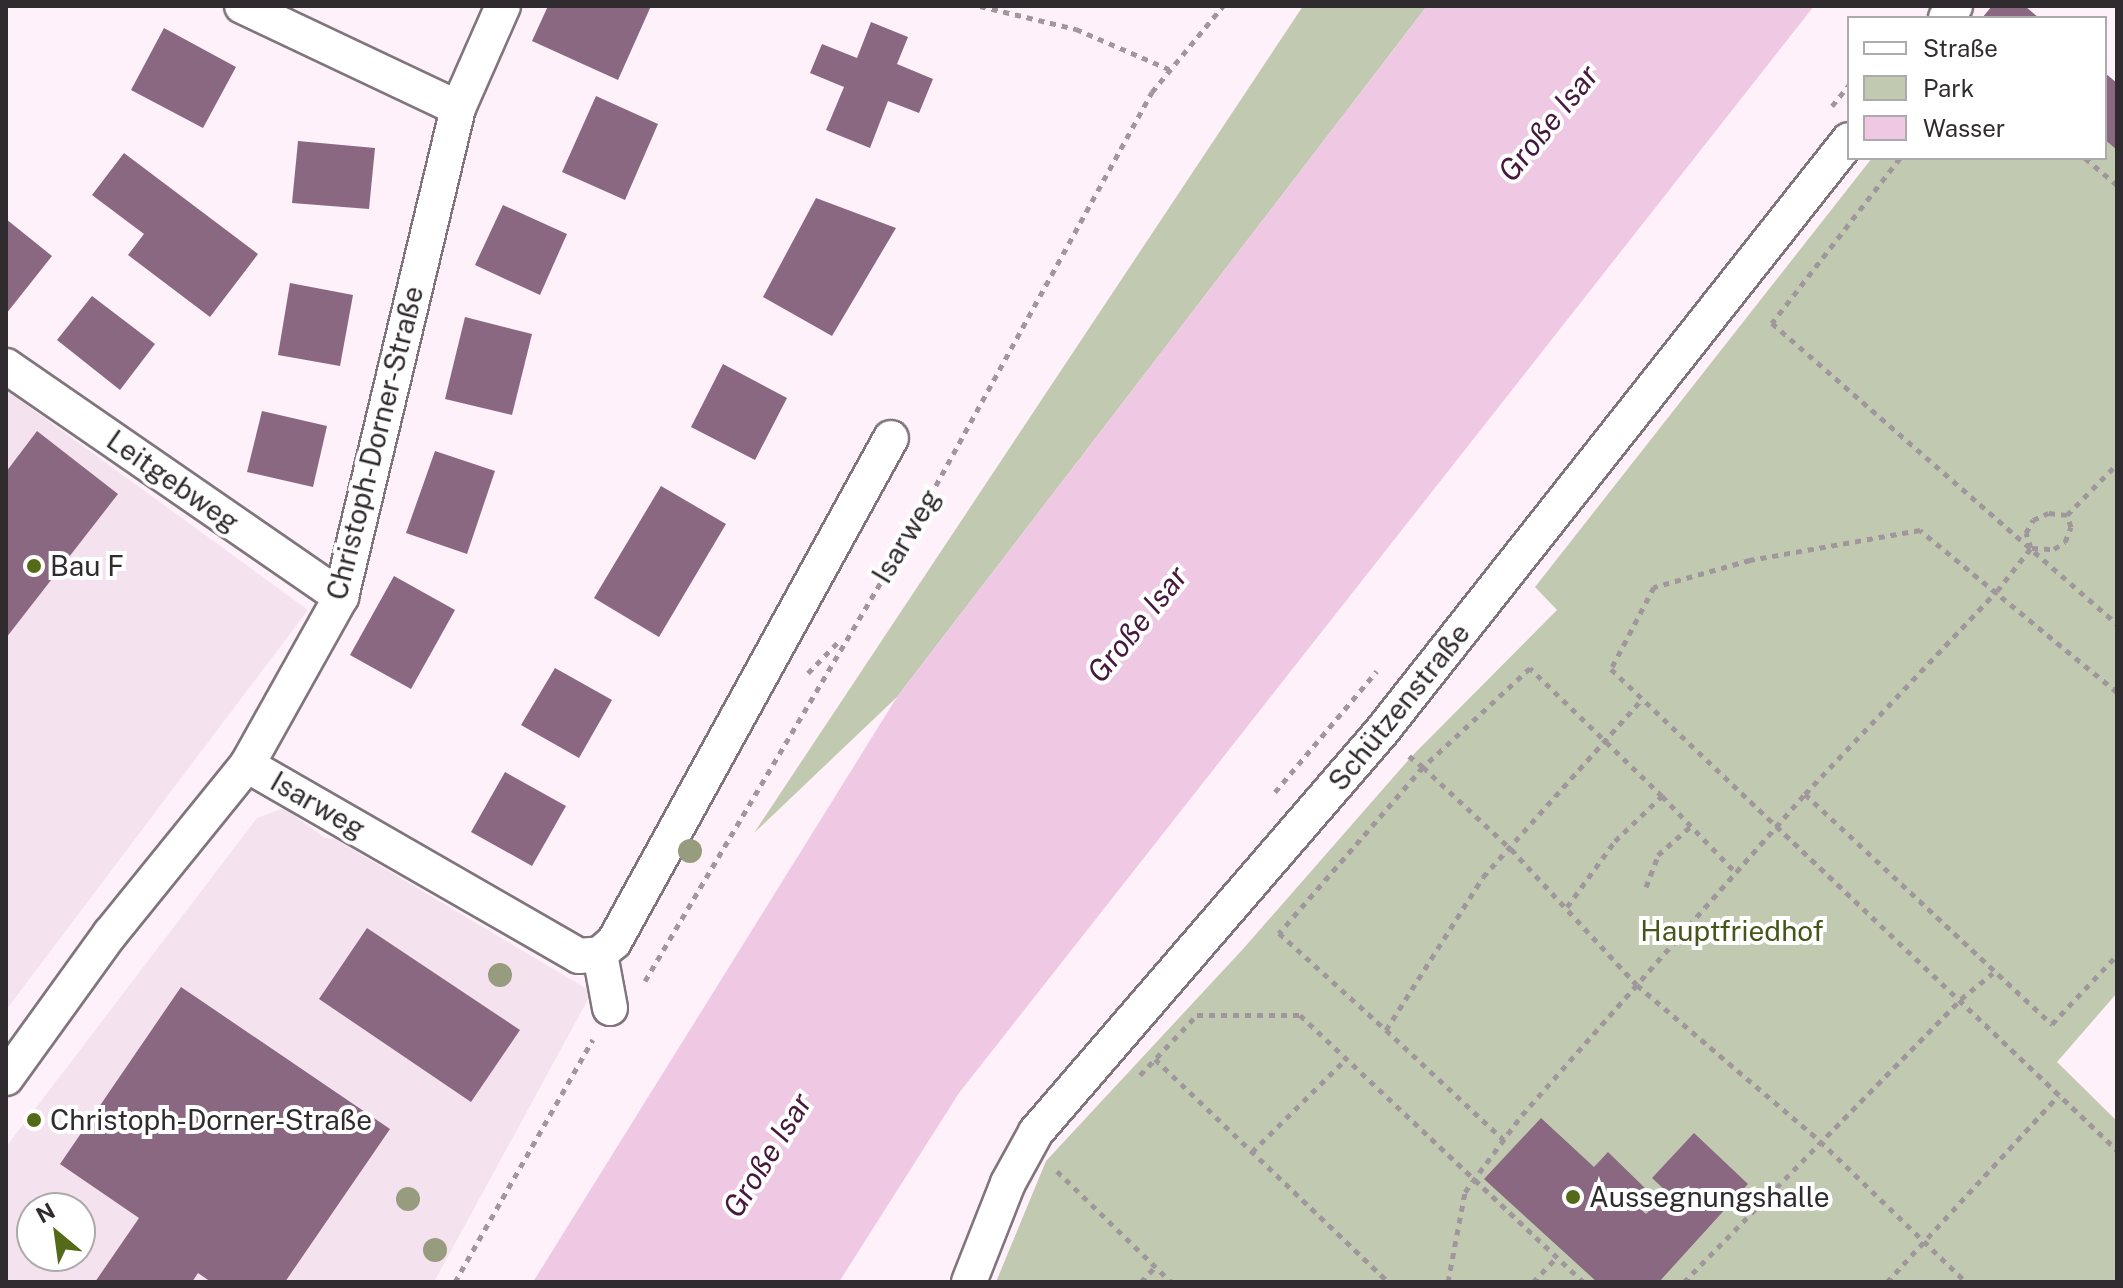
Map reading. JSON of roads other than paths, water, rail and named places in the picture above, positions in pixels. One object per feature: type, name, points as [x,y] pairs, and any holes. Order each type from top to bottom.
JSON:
[{"type":"street","points":[[242,6],[458,108]]},
{"type":"street","name":"Christoph-Dorner-Straße","points":[[6,1078],[110,934],[247,765],[341,597],[458,108],[503,6]]},
{"type":"street","name":"Schützenstraße","points":[[969,1282],[1008,1183],[1036,1132],[1382,731],[1847,143]]},
{"type":"street","name":"Leitgebweg","points":[[6,366],[341,597]]},
{"type":"street","name":"Isarweg","points":[[247,765],[579,956],[600,954],[614,942],[891,438]]},
{"type":"street","points":[[600,954],[610,1008]]},
{"type":"water","name":"Große Isar","points":[[1427,6],[1814,6],[959,1093],[839,1282],[533,1282],[897,697]]},
{"type":"place","name":"Bau F","points":[[34,566]]},
{"type":"place","name":"Christoph-Dorner-Straße","points":[[34,1120]]},
{"type":"place","name":"Aussegnungshalle","points":[[1573,1197]]},
{"type":"park label","name":"Hauptfriedhof","points":[[1732,931]]}]
